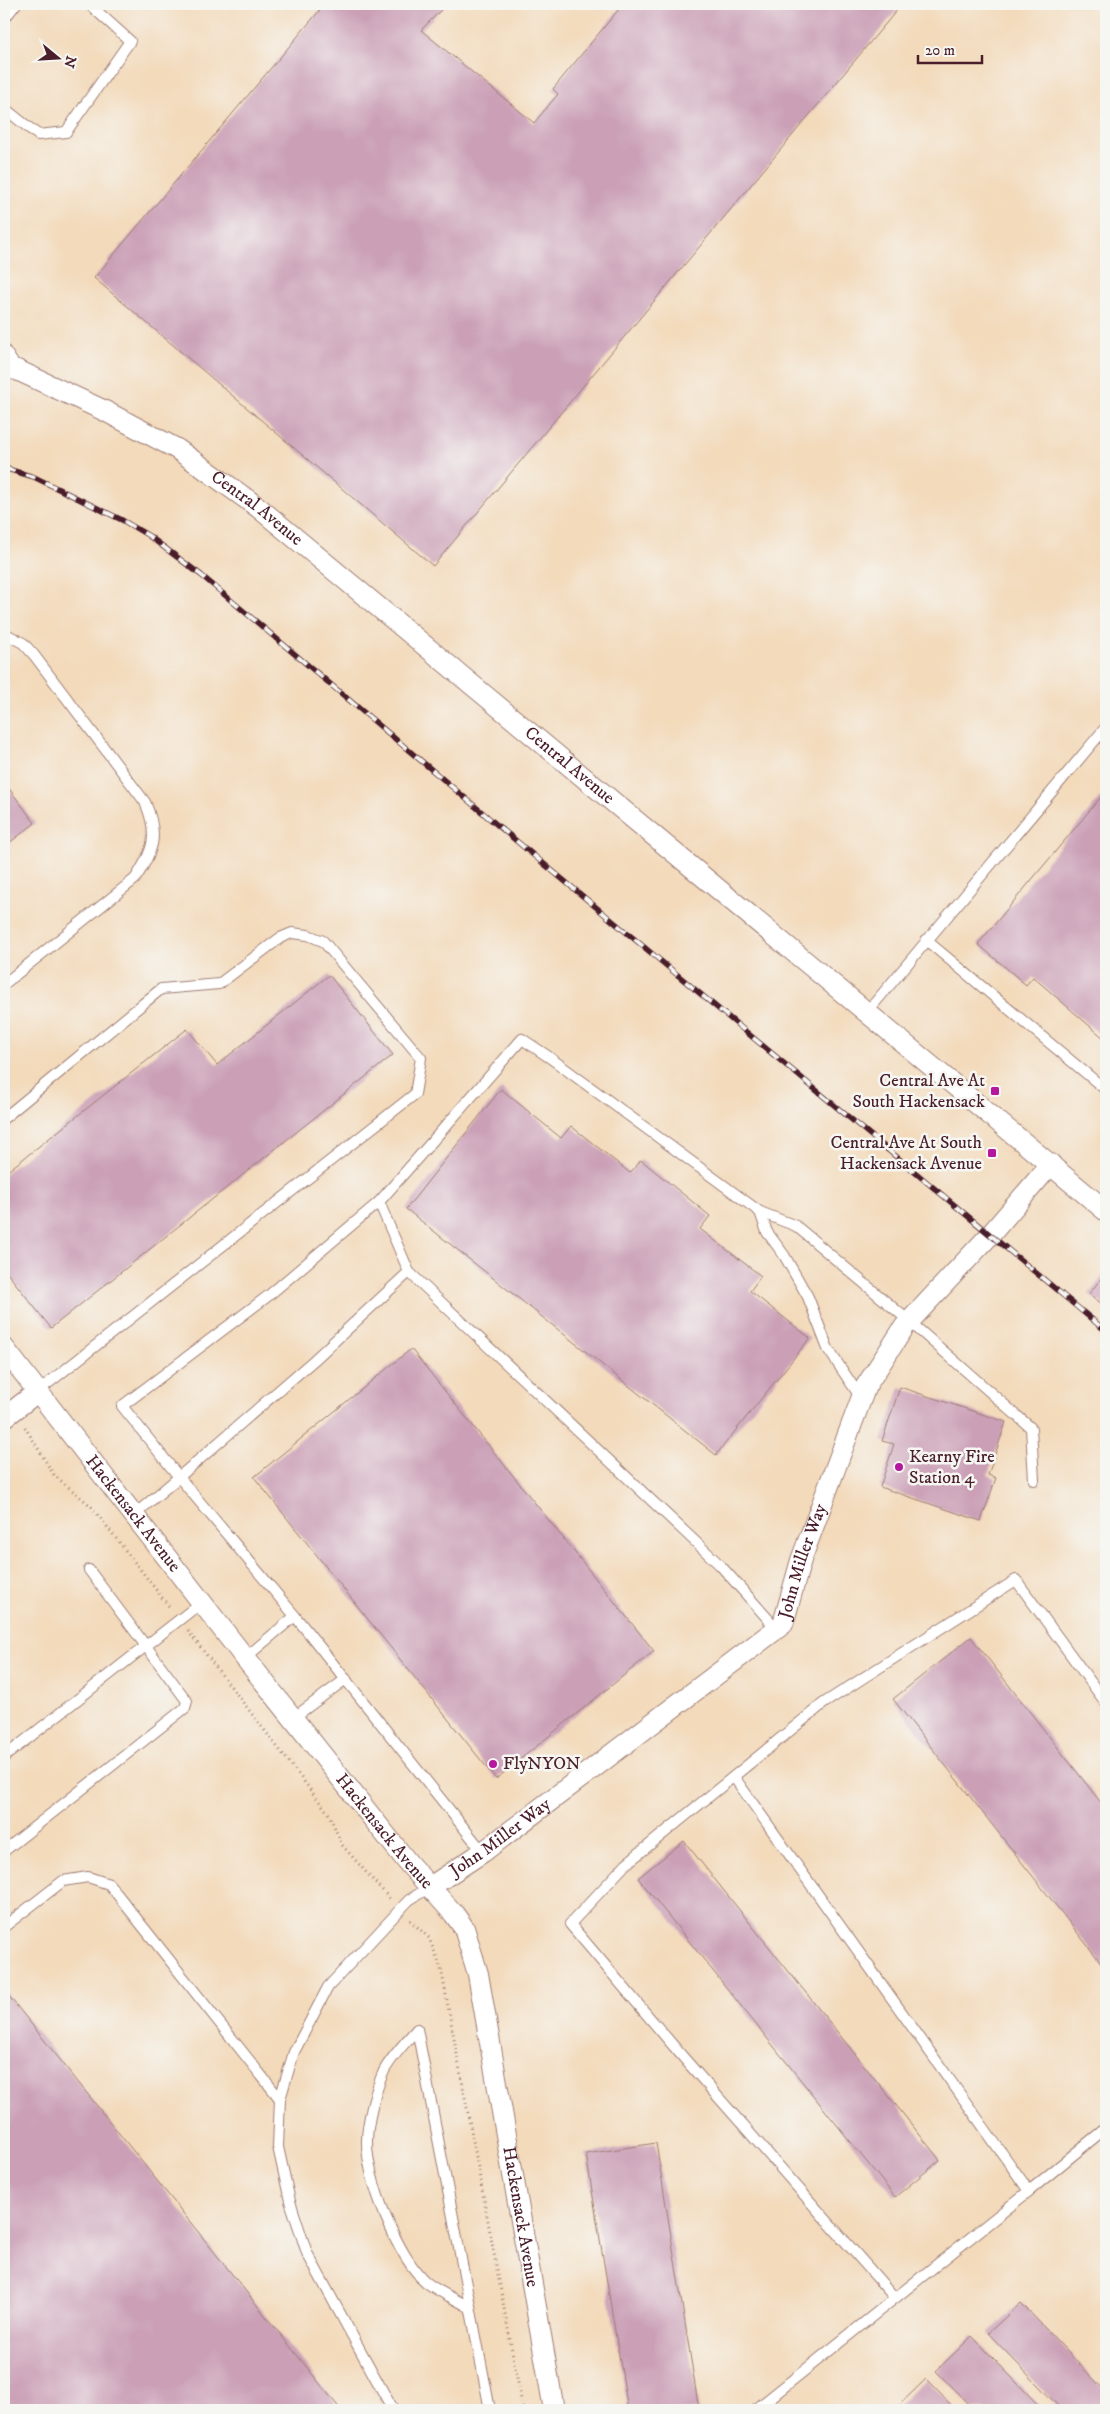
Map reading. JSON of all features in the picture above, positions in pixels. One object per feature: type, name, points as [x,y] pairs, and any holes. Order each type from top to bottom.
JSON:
[{"type":"street","name":"Central Avenue","points":[[11,369],[105,411],[177,450],[259,508],[868,1011],[1106,1211]]},
{"type":"street","name":"John Miller Way","points":[[430,1887],[484,1852],[783,1624],[801,1560],[866,1386],[909,1321],[990,1235],[1050,1164]]},
{"type":"street","name":"Hackensack Avenue","points":[[4,1348],[245,1658],[409,1864],[464,1928],[478,1974],[554,2410]]},
{"type":"street","points":[[9,1414],[37,1392]]},
{"type":"lane","points":[[4,19],[16,4]]},
{"type":"lane","points":[[4,108],[38,135],[66,132],[130,41],[89,4]]},
{"type":"lane","points":[[4,349],[11,369]]},
{"type":"lane","points":[[4,634],[23,643],[34,655],[145,802],[152,820],[153,838],[150,857],[135,879],[4,984]]},
{"type":"lane","points":[[868,1011],[1106,727]]},
{"type":"lane","points":[[4,1118],[161,989],[219,984],[280,938],[292,933],[308,935],[323,941],[421,1058],[415,1094],[37,1392]]},
{"type":"lane","points":[[926,940],[1106,1090]]},
{"type":"lane","points":[[484,1852],[295,1616],[178,1477],[122,1406],[268,1296],[379,1202],[522,1039],[549,1056],[760,1212],[796,1226],[909,1321],[1032,1428],[1034,1480]]},
{"type":"lane","points":[[379,1202],[409,1272],[720,1565],[777,1629]]},
{"type":"lane","points":[[760,1212],[767,1232],[784,1255],[808,1297],[828,1349],[862,1399]]},
{"type":"lane","points":[[134,1515],[314,1360],[409,1272]]},
{"type":"lane","points":[[4,1851],[184,1708],[187,1701],[89,1570]]},
{"type":"lane","points":[[895,2298],[682,2056],[570,1924],[626,1864],[824,1703],[1016,1580],[1106,1703]]},
{"type":"lane","points":[[4,1757],[202,1602]]},
{"type":"lane","points":[[245,1658],[295,1616]]},
{"type":"lane","points":[[293,1718],[346,1679]]},
{"type":"lane","points":[[734,1777],[1029,2191]]},
{"type":"lane","points":[[5,1926],[63,1881],[88,1877],[109,1884],[280,2099]]},
{"type":"lane","points":[[393,2410],[306,2253],[290,2200],[278,2146],[280,2099],[294,2052],[328,1987],[409,1900],[430,1887]]},
{"type":"lane","points":[[469,2307],[426,2282],[401,2248],[384,2214],[371,2176],[367,2141],[375,2096],[385,2070],[417,2029],[490,2410]]},
{"type":"lane","points":[[754,2410],[1106,2128]]},
{"type":"path","points":[[9,1414],[54,1475],[91,1506],[180,1620],[329,1814],[342,1845],[376,1885]]},
{"type":"path","points":[[418,1928],[429,1938],[441,1968],[523,2410]]},
{"type":"building","points":[[325,4],[447,4],[421,30],[534,123],[558,94],[553,89],[623,4],[902,4],[433,566],[94,278]]},
{"type":"building","points":[[4,782],[35,823],[4,847]]},
{"type":"building","points":[[1106,791],[1106,1040],[1033,977],[1026,985],[978,944]]},
{"type":"building","points":[[329,975],[393,1055],[51,1328],[4,1269],[4,1174],[187,1029],[217,1065]]},
{"type":"building","points":[[501,1089],[561,1138],[571,1126],[630,1173],[641,1160],[710,1216],[700,1229],[761,1276],[750,1291],[810,1338],[716,1455],[406,1209]]},
{"type":"building","points":[[1103,1276],[1106,1279],[1106,1307],[1089,1294]]},
{"type":"building","points":[[411,1349],[654,1651],[496,1779],[254,1477]]},
{"type":"building","points":[[900,1387],[1006,1422],[988,1475],[996,1478],[981,1521],[880,1487],[894,1444],[882,1441]]},
{"type":"building","points":[[971,1637],[1106,1809],[1106,1969],[893,1699]]},
{"type":"building","points":[[684,1841],[940,2160],[895,2197],[638,1878]]},
{"type":"building","points":[[4,1990],[341,2410],[4,2410]]},
{"type":"building","points":[[656,2143],[699,2410],[628,2410],[586,2154]]},
{"type":"building","points":[[1021,2303],[1106,2392],[1106,2410],[1062,2410],[988,2333]]},
{"type":"building","points":[[972,2336],[1043,2410],[974,2410],[936,2371]]},
{"type":"building","points":[[926,2379],[956,2410],[894,2410]]},
{"type":"railway","points":[[4,468],[34,477],[122,520],[149,536],[201,575],[496,824],[1106,1331]]},
{"type":"place","name":"Central Ave At South Hackensack","points":[[995,1091]]},
{"type":"place","name":"Central Ave At South Hackensack Avenue","points":[[992,1153]]},
{"type":"place","name":"Kearny Fire Station 4","points":[[899,1467]]},
{"type":"place","name":"FlyNYON","points":[[493,1764]]}]
